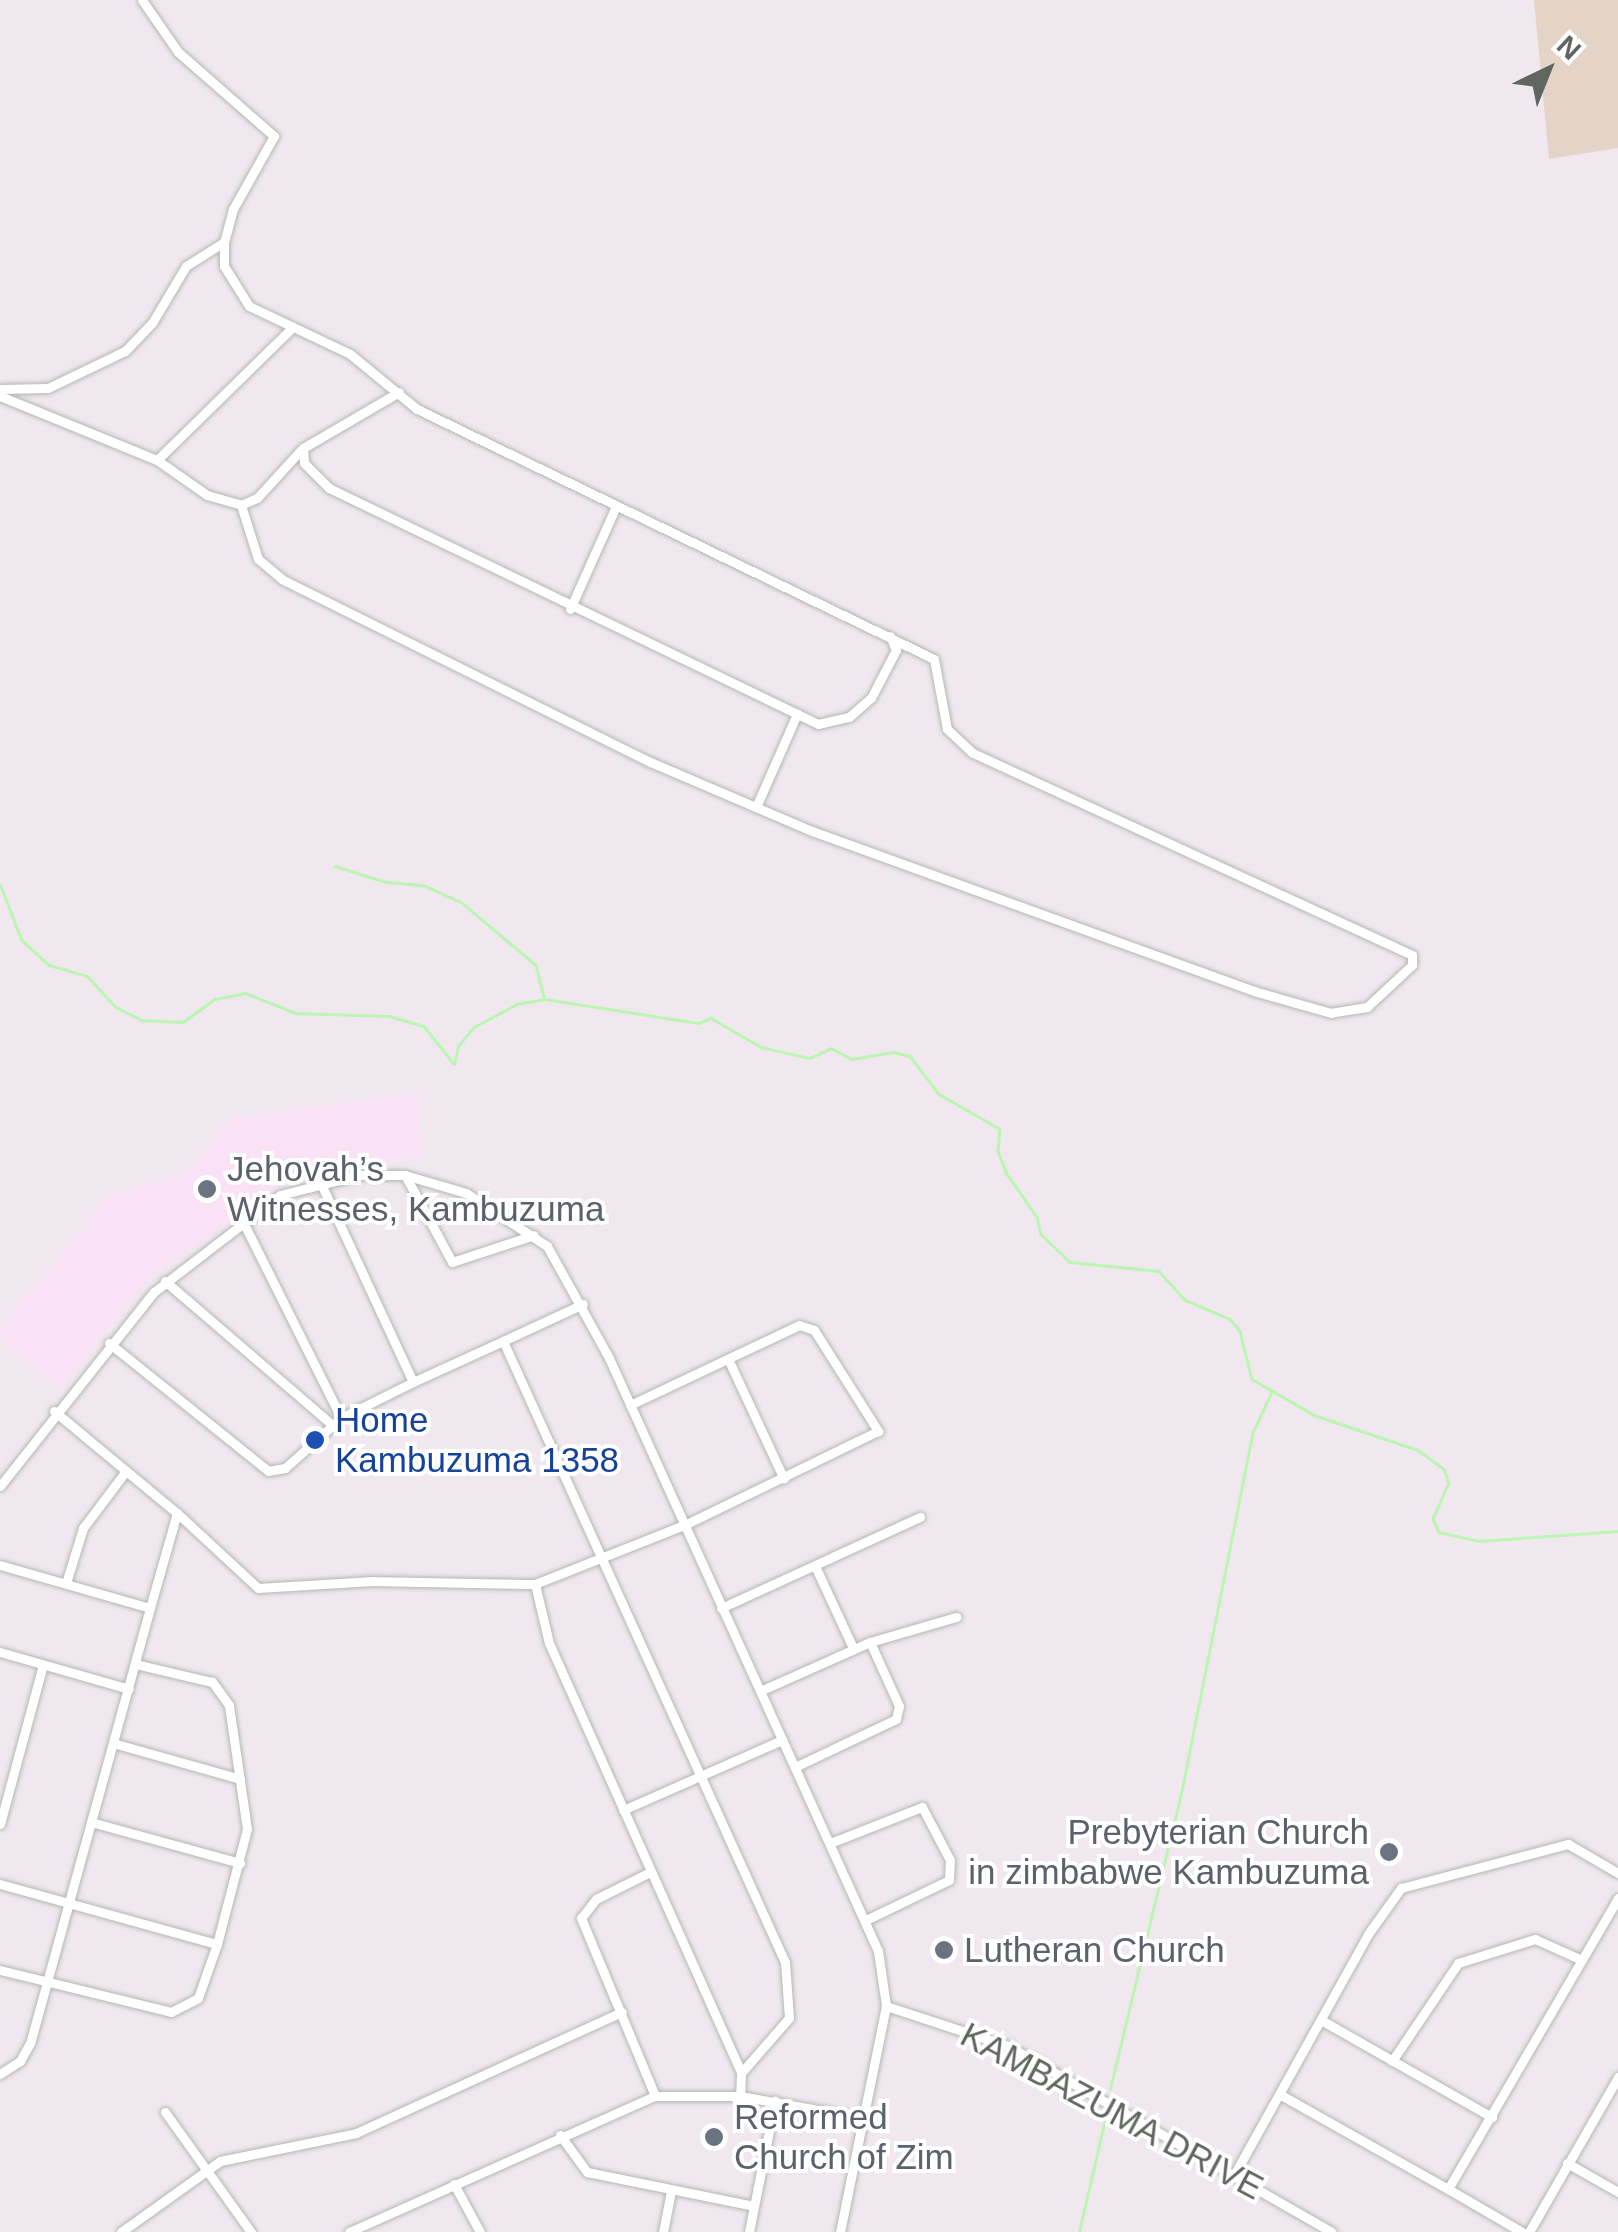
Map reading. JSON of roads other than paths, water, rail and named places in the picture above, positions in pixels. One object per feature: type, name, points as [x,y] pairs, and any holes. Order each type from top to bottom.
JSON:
[{"type":"street","points":[[142,0],[178,52],[274,136],[233,209],[224,242],[224,266],[248,306],[350,354],[417,409],[934,659],[947,729],[973,753],[1412,955],[1412,965],[1366,1007],[1332,1013],[1254,991],[756,807],[282,579],[258,560],[241,505]]},
{"type":"street","points":[[0,392],[48,388],[125,350],[152,323],[186,266],[224,242]]},
{"type":"street","points":[[157,460],[293,327]]},
{"type":"street","points":[[0,392],[157,460],[207,495],[241,505],[256,498],[303,448],[398,392]]},
{"type":"street","points":[[303,448],[304,463],[329,488],[570,609],[818,724],[849,717],[886,674],[896,650],[890,636]]},
{"type":"street","points":[[570,609],[616,506]]},
{"type":"street","points":[[756,807],[797,714]]},
{"type":"street","points":[[405,1175],[452,1262],[534,1235]]},
{"type":"street","points":[[0,1486],[54,1411],[165,1281],[280,1195],[320,1182],[405,1175],[466,1193],[534,1235],[558,1259],[583,1304],[866,1920],[883,1969],[886,2006],[840,2232]]},
{"type":"street","points":[[320,1182],[413,1382]]},
{"type":"street","points":[[242,1220],[336,1421]]},
{"type":"street","points":[[165,1281],[336,1421]]},
{"type":"street","points":[[110,1343],[268,1471],[285,1468],[336,1421],[583,1304]]},
{"type":"street","points":[[54,1411],[177,1513],[258,1588],[373,1581],[535,1584],[684,1525],[878,1431],[814,1330],[800,1325],[630,1405]]},
{"type":"street","points":[[503,1341],[792,1990],[783,2028],[741,2073]]},
{"type":"street","points":[[728,1359],[784,1479]]},
{"type":"street","points":[[66,1583],[83,1528],[126,1470]]},
{"type":"street","points":[[0,2074],[26,2052],[177,1513]]},
{"type":"street","points":[[720,1608],[920,1517]]},
{"type":"street","points":[[0,1565],[150,1608]]},
{"type":"street","points":[[814,1566],[853,1648]]},
{"type":"street","points":[[535,1584],[549,1643],[741,2073],[740,2096]]},
{"type":"street","points":[[760,1691],[853,1648],[956,1617]]},
{"type":"street","points":[[794,1767],[896,1719],[898,1706],[870,1642]]},
{"type":"street","points":[[0,1652],[128,1689]]},
{"type":"street","points":[[0,1970],[172,2012],[198,1998],[240,1862],[247,1818],[229,1705],[220,1688],[136,1664]]},
{"type":"street","points":[[0,1824],[44,1665]]},
{"type":"street","points":[[623,1810],[782,1740]]},
{"type":"street","points":[[113,1743],[240,1778]]},
{"type":"street","points":[[830,1843],[922,1807],[950,1860],[949,1880],[866,1920]]},
{"type":"street","points":[[92,1822],[240,1862]]},
{"type":"street","points":[[1234,2175],[1401,1888],[1568,1844],[1618,1873]]},
{"type":"street","points":[[650,1872],[596,1899],[581,1918],[655,2096]]},
{"type":"street","points":[[0,1884],[216,1944]]},
{"type":"street","points":[[1448,2189],[1618,1898]]},
{"type":"street","points":[[1392,2061],[1458,1963],[1534,1939],[1582,1960]]},
{"type":"street","name":"KAMBAZUMA DRIVE","points":[[886,2006],[1008,2046],[1331,2232]]},
{"type":"street","points":[[121,2232],[207,2169],[239,2154],[356,2133],[622,2012]]},
{"type":"street","points":[[1321,2020],[1492,2117]]},
{"type":"street","points":[[1530,2232],[1567,2163],[1614,2094],[1618,2077]]},
{"type":"street","points":[[1281,2095],[1522,2232]]},
{"type":"street","points":[[350,2232],[560,2135],[655,2096],[740,2096],[864,2118]]},
{"type":"street","points":[[749,2232],[774,2101]]},
{"type":"street","points":[[165,2112],[251,2232]]},
{"type":"street","points":[[560,2135],[587,2172],[754,2206]]},
{"type":"street","points":[[1567,2163],[1618,2192]]},
{"type":"street","points":[[454,2184],[480,2232]]},
{"type":"street","points":[[663,2232],[671,2190]]},
{"type":"street","points":[[379,2218],[386,2232]]},
{"type":"waterway","points":[[335,866],[386,882],[423,885],[461,902],[536,965],[544,996]]},
{"type":"waterway","points":[[0,884],[22,940],[49,965],[87,976],[116,1007],[141,1020],[183,1022],[215,999],[245,993],[296,1013],[389,1016],[424,1026],[454,1064],[458,1046],[474,1027],[517,1004],[545,999],[699,1023],[711,1018],[761,1047],[810,1058],[831,1048],[852,1059],[894,1052],[910,1056],[939,1094],[1000,1129],[998,1151],[1007,1174],[1037,1217],[1041,1234],[1070,1262],[1159,1271],[1185,1300],[1230,1319],[1240,1331],[1252,1379],[1314,1415],[1418,1450],[1444,1469],[1449,1483],[1433,1519],[1439,1532],[1479,1541],[1618,1531]]},
{"type":"waterway","points":[[1110,2089],[1182,1789],[1252,1434],[1272,1391]]},
{"type":"waterway","points":[[1079,2232],[1107,2111]]},
{"type":"place","name":"Jehovah’s Witnesses, Kambuzuma","points":[[207,1189]]},
{"type":"place","name":"Home Kambuzuma 1358","points":[[315,1440]]},
{"type":"place","name":"Prebyterian Church in zimbabwe Kambuzuma","points":[[1389,1852]]},
{"type":"place","name":"Lutheran Church","points":[[944,1950]]},
{"type":"place","name":"Reformed Church of Zim","points":[[714,2137]]}]
